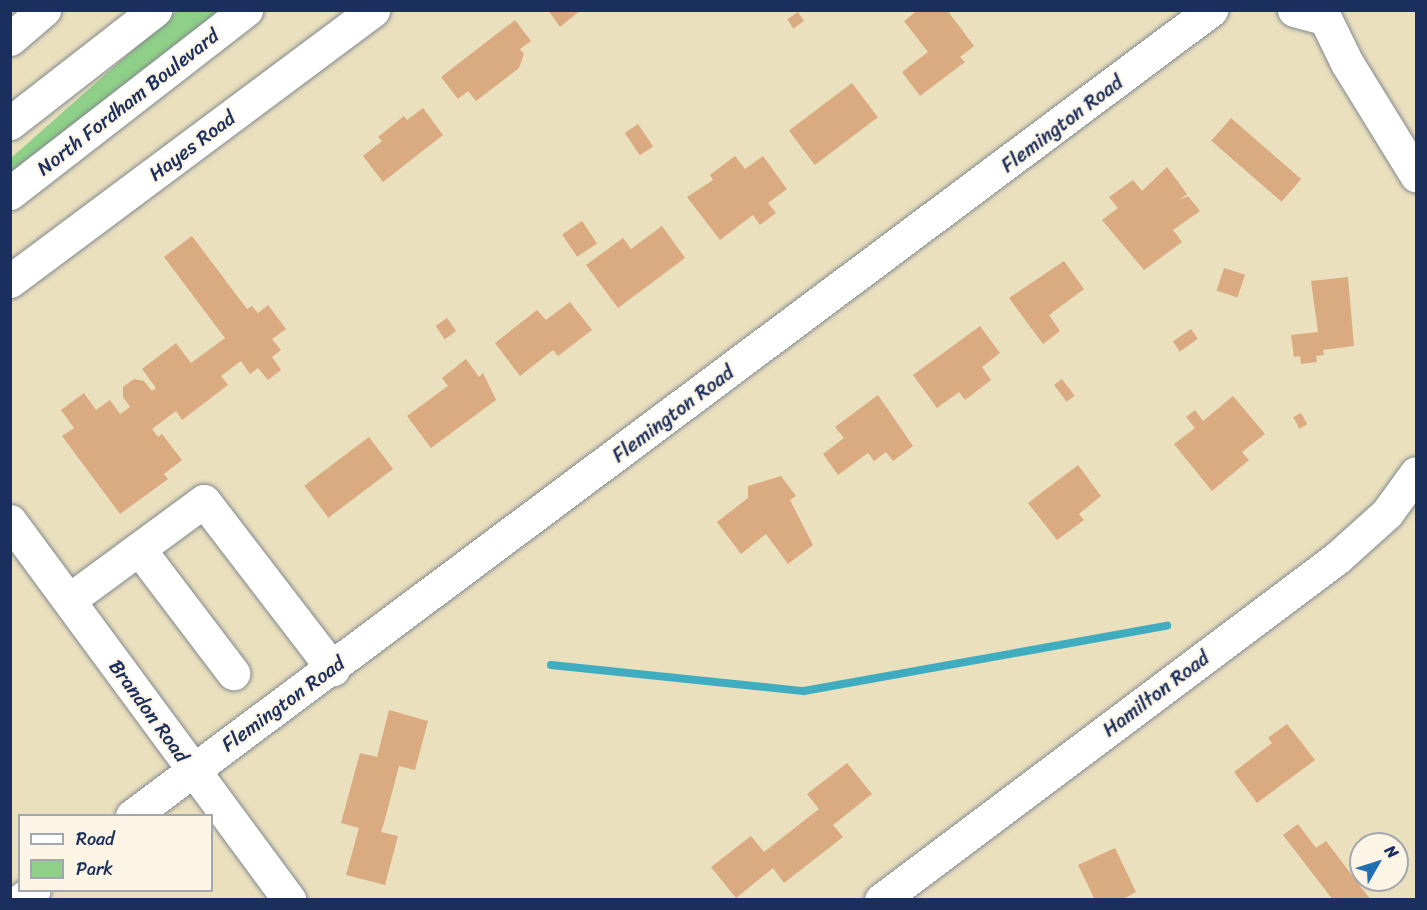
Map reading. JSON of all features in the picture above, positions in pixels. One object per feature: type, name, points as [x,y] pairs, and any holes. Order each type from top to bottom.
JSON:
[{"type":"main road","points":[[10,39],[44,10]]},
{"type":"main road","points":[[10,123],[155,10]]},
{"type":"main road","name":"North Fordham Boulevard","points":[[10,194],[246,10]]},
{"type":"main road","name":"Hayes Road","points":[[10,281],[373,10]]},
{"type":"main road","name":"Flemington Road","points":[[135,814],[333,669],[1211,10]]},
{"type":"main road","points":[[1313,13],[1416,171]]},
{"type":"main road","name":"Hamilton Road","points":[[881,900],[1337,558],[1387,513],[1416,473]]},
{"type":"main road","points":[[69,600],[204,501],[333,669]]},
{"type":"main road","name":"Brandon Road","points":[[10,521],[289,900]]},
{"type":"main road","points":[[139,549],[233,673]]},
{"type":"green space","points":[[177,11],[225,11],[11,175],[11,158]]},
{"type":"building","points":[[548,10],[581,10],[560,27]]},
{"type":"building","points":[[918,10],[947,10],[974,46],[960,57],[965,62],[920,96],[902,72],[928,52],[904,21]]},
{"type":"building","points":[[798,12],[804,21],[793,28],[787,19]]},
{"type":"building","points":[[515,20],[531,41],[520,49],[524,54],[519,68],[476,101],[468,91],[458,99],[441,77]]},
{"type":"building","points":[[852,83],[878,117],[815,165],[789,131]]},
{"type":"building","points":[[423,108],[443,135],[383,182],[363,156],[382,141],[378,137],[404,116],[407,120]]},
{"type":"building","points":[[1231,118],[1301,179],[1282,202],[1211,141]]},
{"type":"building","points":[[638,124],[653,146],[640,155],[625,133]]},
{"type":"building","points":[[735,156],[745,169],[763,156],[787,189],[768,203],[776,213],[760,225],[753,215],[720,240],[687,197],[713,180],[710,175]]},
{"type":"building","points":[[1167,167],[1187,194],[1179,200],[1188,196],[1200,211],[1173,230],[1182,242],[1144,270],[1102,220],[1118,208],[1109,197],[1133,180],[1142,191]]},
{"type":"building","points":[[582,221],[597,243],[577,257],[562,234]]},
{"type":"building","points":[[662,226],[685,258],[618,308],[586,265],[623,238],[631,249]]},
{"type":"building","points":[[192,236],[247,309],[252,306],[258,313],[268,305],[286,329],[272,339],[281,350],[272,357],[281,370],[268,380],[258,368],[250,374],[241,361],[221,376],[228,385],[182,420],[176,411],[152,429],[158,437],[162,434],[182,460],[164,474],[168,479],[120,514],[62,436],[74,428],[61,410],[84,393],[96,410],[110,400],[120,414],[130,407],[123,397],[123,387],[134,379],[144,381],[152,391],[156,388],[142,369],[176,343],[191,363],[225,338],[164,257]]},
{"type":"building","points":[[1064,261],[1084,289],[1049,315],[1060,331],[1043,344],[1009,298]]},
{"type":"building","points":[[1224,268],[1245,275],[1238,298],[1217,291]]},
{"type":"building","points":[[1348,277],[1354,346],[1323,350],[1324,355],[1316,356],[1317,362],[1301,364],[1300,356],[1294,357],[1291,335],[1318,332],[1311,281]]},
{"type":"building","points":[[570,302],[592,330],[558,356],[553,350],[520,376],[495,343],[537,310],[546,320]]},
{"type":"building","points":[[447,318],[456,331],[445,339],[436,326]]},
{"type":"building","points":[[980,326],[1000,353],[982,367],[991,380],[965,400],[959,392],[937,408],[913,375]]},
{"type":"building","points":[[1191,329],[1198,339],[1180,351],[1173,342]]},
{"type":"building","points":[[466,359],[479,377],[483,373],[496,400],[431,448],[407,416],[448,386],[442,378]]},
{"type":"building","points":[[1062,379],[1075,396],[1067,402],[1054,385]]},
{"type":"building","points":[[878,395],[913,446],[893,461],[886,452],[874,461],[868,453],[838,475],[823,454],[844,438],[835,427]]},
{"type":"building","points":[[1233,396],[1265,434],[1242,452],[1249,460],[1212,491],[1174,444],[1195,428],[1186,417],[1195,410],[1203,421]]},
{"type":"building","points":[[1301,413],[1307,424],[1299,429],[1293,417]]},
{"type":"building","points":[[369,437],[393,469],[328,518],[304,486]]},
{"type":"building","points":[[1078,465],[1101,496],[1079,514],[1084,520],[1057,540],[1028,503]]},
{"type":"building","points":[[781,476],[796,496],[790,500],[813,545],[788,564],[766,534],[741,554],[717,522],[748,498],[748,486]]},
{"type":"building","points":[[389,710],[428,721],[415,770],[399,766],[381,832],[398,836],[385,885],[346,875],[359,828],[341,823],[360,753],[377,757]]},
{"type":"building","points":[[1287,724],[1315,760],[1257,803],[1234,772],[1272,743],[1268,738]]},
{"type":"building","points":[[847,763],[872,794],[833,825],[843,837],[784,883],[773,868],[736,898],[711,867],[751,836],[764,852],[819,809],[807,794]]},
{"type":"building","points":[[1298,824],[1316,848],[1326,841],[1349,871],[1349,892],[1365,892],[1371,900],[1333,900],[1283,835]]},
{"type":"building","points":[[1115,848],[1136,892],[1121,900],[1095,900],[1078,865]]},
{"type":"waterway","points":[[551,665],[804,691],[1167,626]]}]
